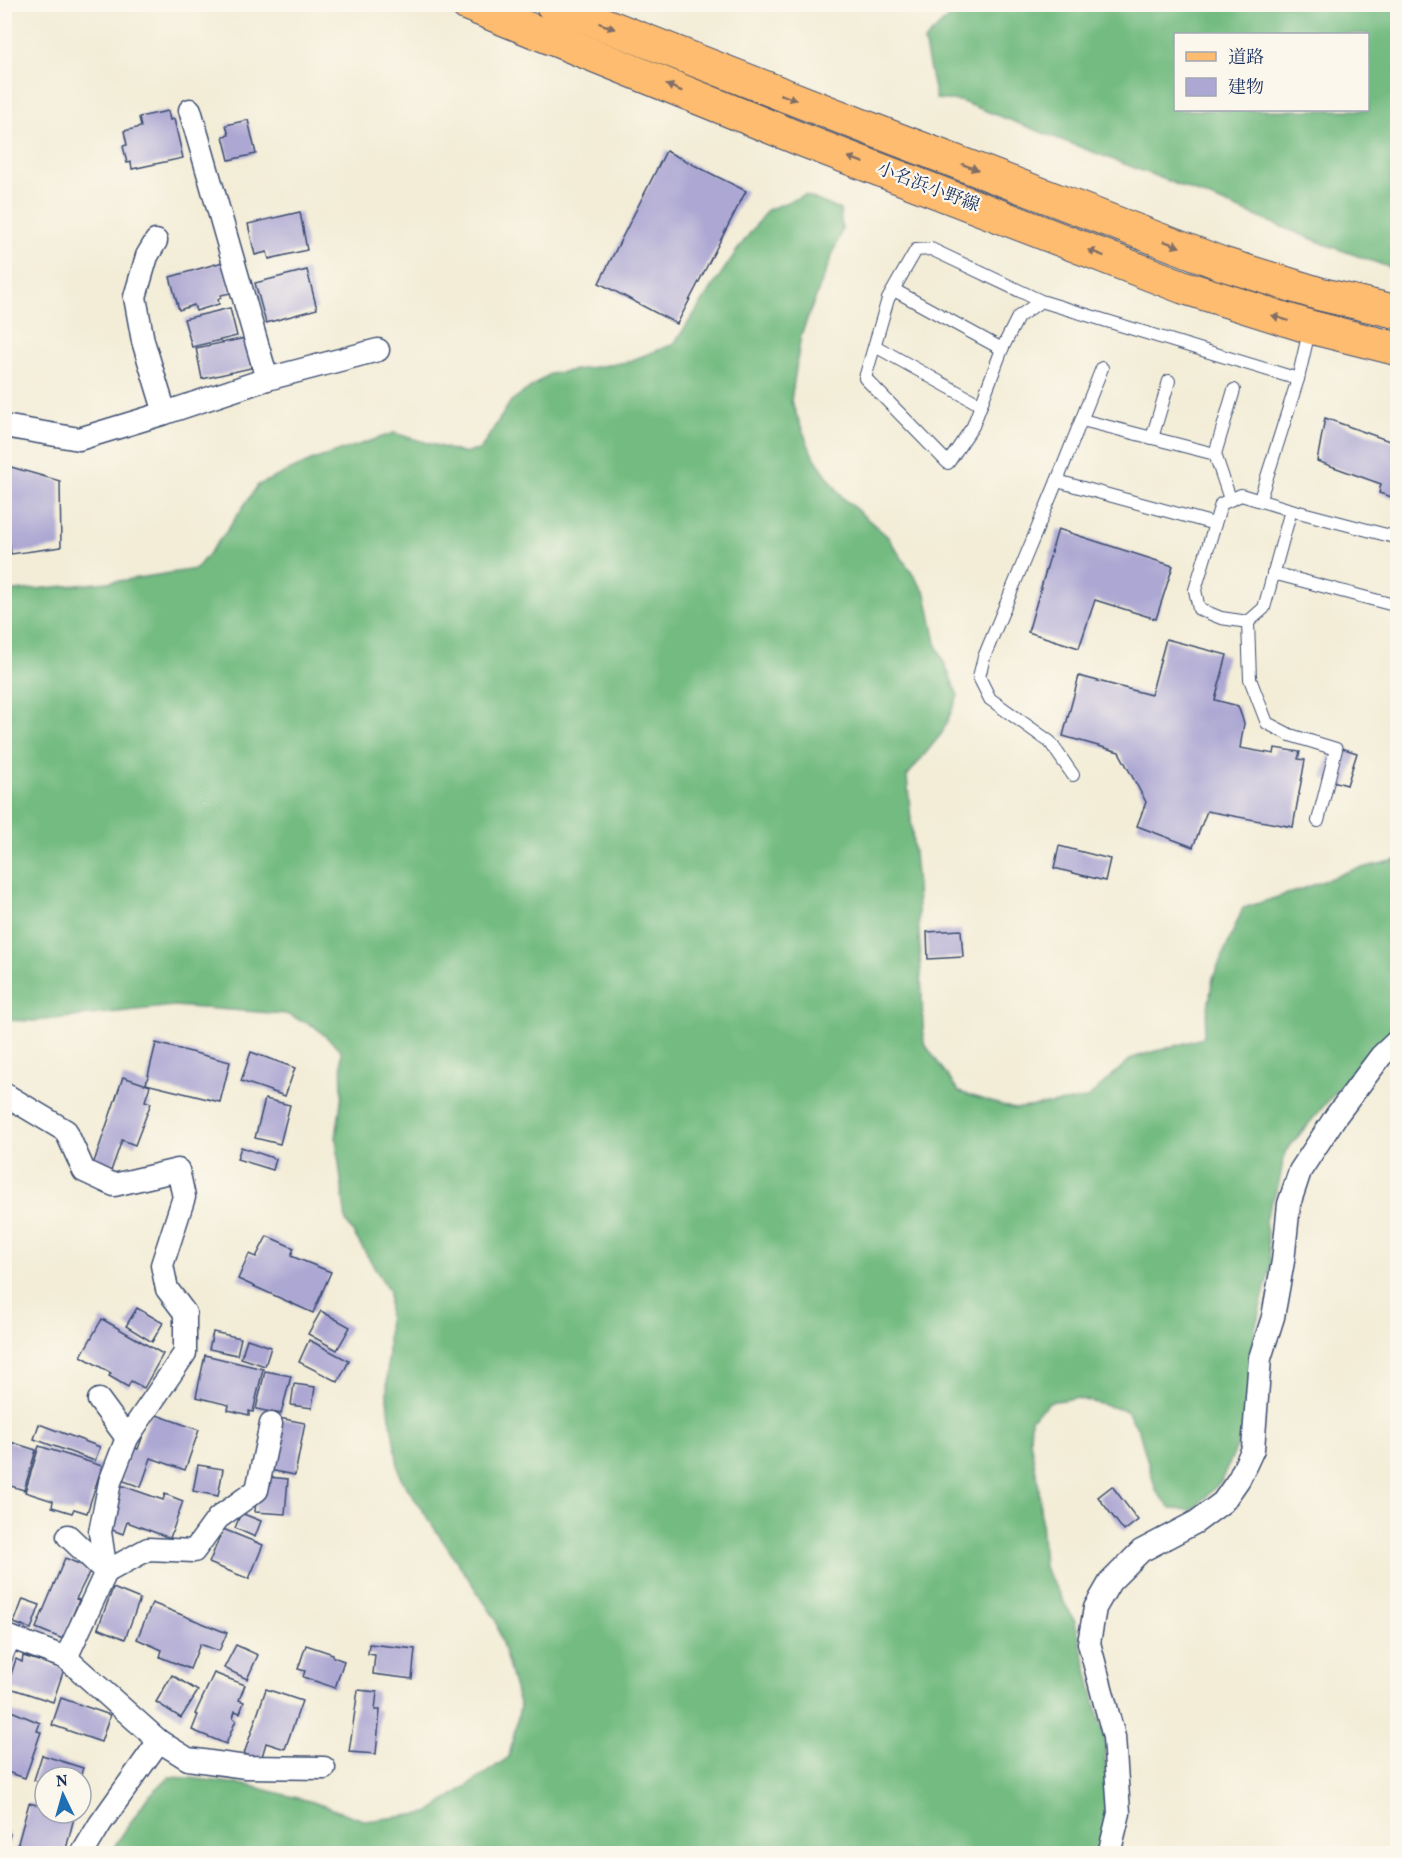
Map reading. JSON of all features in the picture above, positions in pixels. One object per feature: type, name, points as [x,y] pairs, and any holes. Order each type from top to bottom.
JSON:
[{"type":"main road","name":"小名浜小野線","points":[[467,4],[800,139],[1183,287],[1315,311],[1398,312]]},
{"type":"main road","name":"小名浜小野線","points":[[552,4],[1223,264],[1315,311],[1398,348]]},
{"type":"street","points":[[190,110],[267,379]]},
{"type":"street","points":[[156,241],[147,256],[135,297],[143,341],[165,413]]},
{"type":"street","points":[[4,426],[79,439],[267,379],[378,350]]},
{"type":"street","points":[[1109,1854],[1119,1813],[1118,1782],[1114,1737],[1089,1643],[1095,1608],[1110,1582],[1141,1551],[1196,1522],[1223,1502],[1239,1479],[1253,1449],[1260,1358],[1273,1317],[1283,1261],[1289,1204],[1300,1171],[1336,1116],[1381,1056],[1398,1040]]},
{"type":"street","points":[[4,1094],[66,1131],[84,1171],[114,1185],[178,1170],[184,1197],[162,1266],[167,1289],[185,1313],[184,1353],[127,1438],[110,1482],[100,1532],[106,1572],[66,1658]]},
{"type":"street","points":[[99,1400],[127,1438]]},
{"type":"street","points":[[106,1572],[148,1549],[194,1551],[218,1518],[257,1490],[271,1424]]},
{"type":"street","points":[[68,1536],[106,1572]]},
{"type":"street","points":[[9,1637],[66,1658],[159,1740],[188,1759],[246,1767],[324,1768]]},
{"type":"street","points":[[82,1854],[100,1824],[159,1740]]},
{"type":"lane","points":[[1041,301],[1018,317],[1002,349],[973,426],[948,463],[865,378],[888,300],[916,250],[931,249],[1041,301],[1298,379]]},
{"type":"lane","points":[[894,290],[1002,349]]},
{"type":"lane","points":[[1260,499],[1298,379],[1315,311]]},
{"type":"lane","points":[[875,346],[981,405]]},
{"type":"lane","points":[[1073,774],[1050,742],[990,699],[980,677],[984,657],[1102,368]]},
{"type":"lane","points":[[1152,438],[1169,381]]},
{"type":"lane","points":[[1230,500],[1215,454],[1234,390]]},
{"type":"lane","points":[[1082,420],[1215,454]]},
{"type":"lane","points":[[1057,481],[1215,524]]},
{"type":"lane","points":[[1291,510],[1264,608],[1248,622],[1221,618],[1199,609],[1195,590],[1221,504],[1240,495],[1398,538]]},
{"type":"lane","points":[[1273,573],[1390,604]]},
{"type":"lane","points":[[1248,622],[1250,679],[1267,723],[1290,735],[1336,749],[1318,821]]},
{"type":"lane","points":[[4,1663],[9,1637]]},
{"type":"green space","points":[[962,5],[1397,5],[1397,270],[1327,245],[960,101],[936,99],[924,41]]},
{"type":"green space","points":[[805,195],[840,210],[842,230],[801,335],[791,401],[812,454],[842,497],[887,536],[926,594],[936,643],[958,696],[942,733],[907,776],[917,887],[924,1043],[959,1092],[1014,1109],[1086,1099],[1132,1058],[1203,1038],[1213,978],[1243,908],[1352,870],[1397,860],[1397,1026],[1338,1089],[1285,1152],[1279,1183],[1265,1220],[1271,1265],[1255,1329],[1244,1432],[1221,1481],[1193,1510],[1171,1509],[1156,1491],[1139,1431],[1127,1411],[1076,1398],[1049,1402],[1031,1419],[1030,1440],[1039,1488],[1044,1567],[1075,1622],[1105,1741],[1107,1820],[1097,1853],[110,1853],[147,1798],[169,1777],[247,1785],[313,1802],[366,1821],[428,1813],[509,1757],[520,1707],[495,1618],[400,1477],[387,1399],[389,1291],[346,1221],[336,1138],[342,1094],[341,1050],[314,1026],[286,1014],[174,1006],[34,1021],[5,1020],[5,592],[119,581],[196,569],[226,532],[258,485],[313,460],[394,433],[462,453],[480,450],[511,401],[550,374],[627,362],[674,344],[767,210]]},
{"type":"building","points":[[168,111],[170,120],[174,119],[183,158],[132,169],[131,162],[127,163],[123,146],[127,145],[124,131],[141,127],[139,117]]},
{"type":"building","points":[[248,120],[256,154],[229,160],[223,136],[229,135],[226,125]]},
{"type":"building","points":[[666,151],[746,191],[677,324],[599,283]]},
{"type":"building","points":[[300,212],[307,250],[269,259],[267,252],[255,255],[248,224]]},
{"type":"building","points":[[223,262],[231,293],[221,295],[218,299],[219,304],[196,311],[194,305],[179,310],[170,277]]},
{"type":"building","points":[[307,270],[317,309],[266,323],[255,283]]},
{"type":"building","points":[[230,308],[237,336],[192,347],[184,319]]},
{"type":"building","points":[[246,338],[251,368],[202,379],[196,348]]},
{"type":"building","points":[[1325,418],[1398,444],[1398,499],[1379,493],[1381,484],[1317,461]]},
{"type":"building","points":[[4,465],[60,481],[61,547],[11,554],[4,500]]},
{"type":"building","points":[[1058,529],[1173,566],[1156,619],[1095,600],[1079,648],[1028,632]]},
{"type":"building","points":[[1166,639],[1227,655],[1215,700],[1238,706],[1244,723],[1240,748],[1274,754],[1275,748],[1300,752],[1298,759],[1305,760],[1293,827],[1207,811],[1193,847],[1137,826],[1146,802],[1119,752],[1063,736],[1079,676],[1151,695]]},
{"type":"building","points":[[1332,745],[1357,753],[1347,785],[1322,778]]},
{"type":"building","points":[[1059,846],[1110,859],[1105,881],[1054,868]]},
{"type":"building","points":[[961,930],[963,957],[928,959],[927,932]]},
{"type":"building","points":[[156,1043],[230,1062],[220,1102],[146,1084]]},
{"type":"building","points":[[251,1052],[295,1068],[285,1096],[241,1081]]},
{"type":"building","points":[[123,1077],[150,1086],[145,1101],[151,1103],[135,1145],[122,1140],[111,1171],[93,1165]]},
{"type":"building","points":[[265,1099],[290,1105],[280,1144],[255,1138]]},
{"type":"building","points":[[241,1147],[276,1159],[273,1170],[237,1159]]},
{"type":"building","points":[[267,1236],[294,1248],[291,1256],[331,1272],[313,1313],[238,1279],[249,1254],[256,1257]]},
{"type":"building","points":[[137,1308],[163,1323],[152,1342],[126,1326]]},
{"type":"building","points":[[321,1311],[350,1327],[337,1350],[308,1334]]},
{"type":"building","points":[[102,1319],[163,1354],[144,1388],[131,1381],[128,1387],[109,1376],[111,1373],[81,1356]]},
{"type":"building","points":[[213,1332],[241,1338],[237,1355],[209,1349]]},
{"type":"building","points":[[247,1339],[271,1347],[265,1366],[241,1358]]},
{"type":"building","points":[[309,1340],[349,1361],[338,1382],[299,1362]]},
{"type":"building","points":[[205,1355],[263,1369],[253,1412],[249,1411],[249,1415],[228,1410],[229,1405],[196,1397]]},
{"type":"building","points":[[265,1371],[291,1376],[281,1414],[256,1409]]},
{"type":"building","points":[[294,1384],[315,1387],[312,1408],[291,1405]]},
{"type":"building","points":[[151,1413],[199,1430],[185,1470],[151,1458],[141,1487],[121,1480],[130,1446],[138,1449]]},
{"type":"building","points":[[269,1416],[305,1423],[295,1475],[259,1468]]},
{"type":"building","points":[[39,1424],[100,1447],[95,1461],[34,1439]]},
{"type":"building","points":[[4,1440],[36,1450],[24,1490],[4,1484]]},
{"type":"building","points":[[39,1446],[102,1466],[87,1513],[74,1509],[72,1513],[52,1507],[53,1501],[25,1492]]},
{"type":"building","points":[[198,1465],[223,1469],[218,1496],[193,1491]]},
{"type":"building","points":[[258,1476],[288,1479],[285,1514],[255,1512]]},
{"type":"building","points":[[120,1485],[163,1500],[165,1494],[183,1501],[170,1538],[127,1522],[123,1534],[107,1528]]},
{"type":"building","points":[[1112,1486],[1138,1520],[1124,1531],[1098,1497]]},
{"type":"building","points":[[241,1513],[261,1521],[255,1537],[235,1528]]},
{"type":"building","points":[[223,1529],[263,1545],[249,1579],[209,1563]]},
{"type":"building","points":[[65,1558],[91,1569],[76,1599],[79,1600],[63,1639],[36,1628]]},
{"type":"building","points":[[113,1588],[140,1599],[125,1639],[98,1628]]},
{"type":"building","points":[[23,1599],[40,1605],[31,1629],[14,1623]]},
{"type":"building","points":[[152,1603],[227,1633],[219,1651],[200,1644],[190,1669],[160,1657],[162,1650],[137,1639]]},
{"type":"building","points":[[369,1644],[415,1649],[412,1679],[373,1674],[375,1655],[368,1654]]},
{"type":"building","points":[[236,1645],[258,1655],[247,1679],[224,1668]]},
{"type":"building","points":[[306,1645],[333,1654],[333,1657],[344,1661],[335,1688],[303,1677],[305,1671],[298,1669]]},
{"type":"building","points":[[23,1656],[64,1669],[53,1702],[7,1687],[16,1659],[22,1662]]},
{"type":"building","points":[[214,1673],[245,1685],[239,1700],[244,1702],[240,1713],[235,1711],[233,1718],[236,1720],[226,1744],[192,1730],[198,1715],[195,1714]]},
{"type":"building","points":[[172,1675],[198,1691],[181,1718],[156,1702]]},
{"type":"building","points":[[266,1689],[302,1701],[285,1749],[266,1743],[261,1760],[244,1754]]},
{"type":"building","points":[[358,1690],[377,1692],[375,1710],[380,1710],[376,1754],[349,1752]]},
{"type":"building","points":[[61,1698],[110,1715],[101,1742],[52,1725]]},
{"type":"building","points":[[4,1708],[40,1723],[37,1731],[41,1732],[25,1778],[4,1771]]},
{"type":"building","points":[[42,1755],[74,1765],[39,1765]]},
{"type":"building","points":[[29,1803],[33,1804],[33,1825],[72,1825],[65,1853],[57,1851],[57,1854],[51,1854],[33,1850],[32,1854],[15,1854]]},
{"type":"building","points":[[4,1833],[10,1834],[5,1853],[4,1853]]}]
